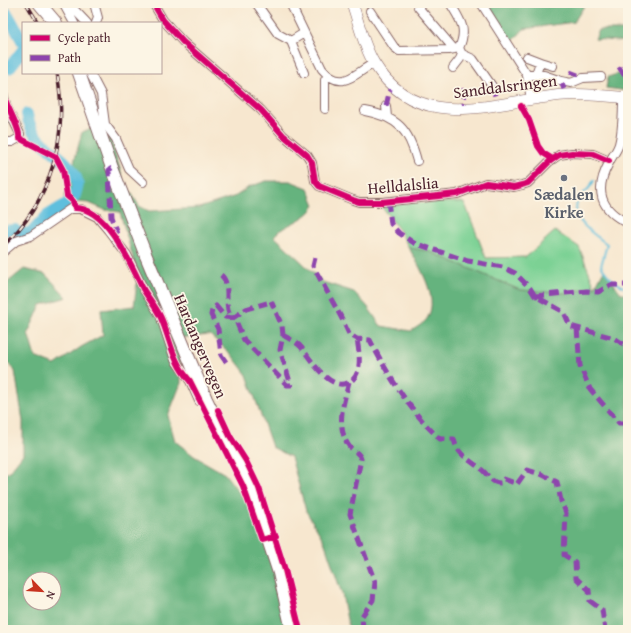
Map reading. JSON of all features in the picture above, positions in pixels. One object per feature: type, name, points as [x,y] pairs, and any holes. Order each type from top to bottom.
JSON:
[{"type":"main road","points":[[40,3],[55,22]]},
{"type":"main road","name":"Sanddalsringen","points":[[352,3],[374,63],[386,78],[402,93],[419,102],[437,108],[467,109],[579,94],[626,98]]},
{"type":"main road","name":"Hardangervegen","points":[[79,74],[112,168],[146,256],[216,420],[255,500],[279,573],[292,630]]},
{"type":"street","points":[[63,3],[73,22]]},
{"type":"street","points":[[68,3],[86,22]]},
{"type":"street","points":[[94,3],[98,18],[96,22]]},
{"type":"street","name":"Helldalslia","points":[[153,3],[163,20],[183,42],[261,110],[283,135],[307,155],[312,163],[316,181],[319,186],[353,200],[359,202],[382,202],[457,194],[486,183],[514,187],[528,182],[549,162],[559,155],[572,153],[593,154],[610,161]]},
{"type":"street","points":[[256,3],[275,31],[291,40],[304,73]]},
{"type":"street","points":[[290,3],[322,69],[328,76],[342,81],[352,78],[374,63]]},
{"type":"street","points":[[450,3],[463,27],[463,38],[458,50],[460,59],[453,68]]},
{"type":"street","points":[[481,3],[527,75],[530,100]]},
{"type":"street","points":[[418,4],[458,50],[473,59],[492,86]]},
{"type":"street","points":[[370,11],[394,47],[399,51],[458,50]]},
{"type":"street","points":[[291,40],[304,33]]},
{"type":"street","points":[[528,57],[553,66]]},
{"type":"street","points":[[536,74],[540,62]]},
{"type":"street","points":[[91,74],[101,94],[104,124],[116,139],[129,169],[143,182]]},
{"type":"street","points":[[527,75],[536,74],[570,83],[583,78],[601,77]]},
{"type":"street","points":[[325,109],[325,80],[328,76]]},
{"type":"street","points":[[3,94],[7,107],[20,134],[19,138],[12,142],[3,142]]},
{"type":"street","points":[[626,98],[621,137],[616,152],[610,161],[602,180],[601,196],[607,208],[613,215],[628,223]]},
{"type":"street","points":[[386,106],[388,117]]},
{"type":"street","points":[[365,111],[388,117],[405,130],[417,161]]},
{"type":"street","points":[[3,252],[16,241],[31,236],[70,209],[77,208],[89,212],[102,222],[127,255],[144,290],[160,315],[175,360],[190,381],[199,401]]},
{"type":"street","points":[[175,360],[188,356]]},
{"type":"green space","points":[[486,3],[586,3],[574,22],[524,29],[511,43]]},
{"type":"green space","points":[[599,30],[623,30],[628,33],[628,42],[595,39]]},
{"type":"green space","points":[[617,74],[628,75],[628,91],[606,88],[608,77]]},
{"type":"green space","points":[[106,123],[123,179],[139,206],[149,211],[199,208],[236,196],[249,187],[266,181],[290,181],[308,188],[315,205],[307,215],[284,228],[274,236],[323,282],[354,292],[367,306],[381,326],[411,331],[427,319],[431,309],[431,300],[422,272],[409,248],[428,251],[520,290],[564,293],[595,287],[604,270],[620,292],[628,296],[628,630],[349,630],[342,594],[324,541],[306,511],[291,457],[272,447],[247,375],[231,354],[210,335],[179,338],[181,383],[168,416],[175,441],[194,456],[225,474],[250,507],[258,530],[274,563],[288,630],[3,630],[3,473],[9,472],[23,454],[23,421],[15,371],[3,357],[3,286],[24,269],[45,274],[67,297],[41,305],[28,333],[35,357],[55,365],[81,347],[103,335],[101,310],[134,306],[138,275],[120,212],[105,210],[89,203],[64,201],[82,132]]},
{"type":"green space","points":[[462,202],[465,204],[486,258],[526,257],[555,231],[579,247],[595,287],[564,293],[520,290],[428,251],[409,248],[400,231],[381,206],[391,203]]},
{"type":"waterway","points":[[3,10],[8,15],[22,40]]},
{"type":"waterway","points":[[9,68],[22,51]]},
{"type":"waterway","points":[[20,233],[26,234],[33,231],[47,216],[67,204],[75,195],[78,184],[68,165],[36,135],[30,126],[27,114]]},
{"type":"waterway","points":[[594,180],[589,188],[580,197],[576,211],[583,224],[607,244],[601,266],[613,280],[628,289]]},
{"type":"waterway","points":[[3,231],[15,230]]},
{"type":"railway","points":[[26,3],[37,22]]},
{"type":"railway","points":[[3,246],[20,229],[33,209],[44,189],[52,167],[58,144],[60,120],[60,97],[57,74]]},
{"type":"marked path","points":[[619,67],[628,81]]},
{"type":"marked path","points":[[570,72],[578,75]]},
{"type":"marked path","points":[[562,84],[564,89]]},
{"type":"marked path","points":[[492,86],[496,99]]},
{"type":"marked path","points":[[464,88],[464,104]]},
{"type":"marked path","points":[[386,106],[390,89]]},
{"type":"marked path","points":[[112,168],[109,170],[111,217],[117,233]]},
{"type":"marked path","points":[[388,201],[391,224],[399,233],[414,243],[468,261],[503,267],[515,273],[530,288],[535,296],[564,312],[570,326],[614,338],[628,347]]},
{"type":"marked path","points":[[315,258],[313,266],[349,334],[357,339],[370,340],[401,393],[419,417],[440,439],[454,439],[461,453],[495,482],[501,483],[504,479],[517,484],[527,470],[541,474],[557,482],[561,501],[566,513],[564,555],[575,562],[576,578],[589,590],[590,601],[602,610],[605,630]]},
{"type":"marked path","points":[[221,275],[226,285],[228,308],[233,318],[246,309],[267,303]]},
{"type":"marked path","points":[[535,296],[587,291],[598,292],[611,285],[628,285]]},
{"type":"marked path","points":[[226,362],[221,355],[218,329],[211,315],[212,310],[216,306],[225,317],[233,318],[236,321],[244,340],[287,385],[291,385],[280,350],[283,335],[282,326],[271,301]]},
{"type":"marked path","points":[[577,328],[580,366],[590,389],[619,423],[628,423]]},
{"type":"marked path","points":[[283,335],[299,345],[316,367],[329,380],[344,384],[351,381],[355,377],[359,367],[359,350],[357,339]]},
{"type":"marked path","points":[[349,382],[343,405],[341,420],[342,428],[347,443],[359,454],[361,459],[350,514],[375,582],[373,600],[362,616],[363,630]]},
{"type":"cycle path","points":[[153,3],[163,20],[183,42],[261,110],[283,135],[307,155],[312,163],[315,181],[319,186],[353,200],[359,202],[382,202],[457,194],[486,183],[514,187],[528,183],[549,162],[559,155],[572,153],[593,154],[609,161]]},
{"type":"cycle path","points":[[3,94],[16,123],[19,138],[56,157],[63,170],[67,196],[73,201],[75,208],[87,210],[97,217],[107,227],[125,253],[143,289],[159,314],[179,366],[190,381],[243,486],[262,540],[276,536]]},
{"type":"cycle path","points":[[521,106],[529,120],[538,146],[543,153],[551,158]]},
{"type":"cycle path","points":[[218,410],[230,436],[246,461],[259,488],[285,570],[300,630]]},
{"type":"place","name":"Sædalen Kirke","points":[[564,178]]}]
